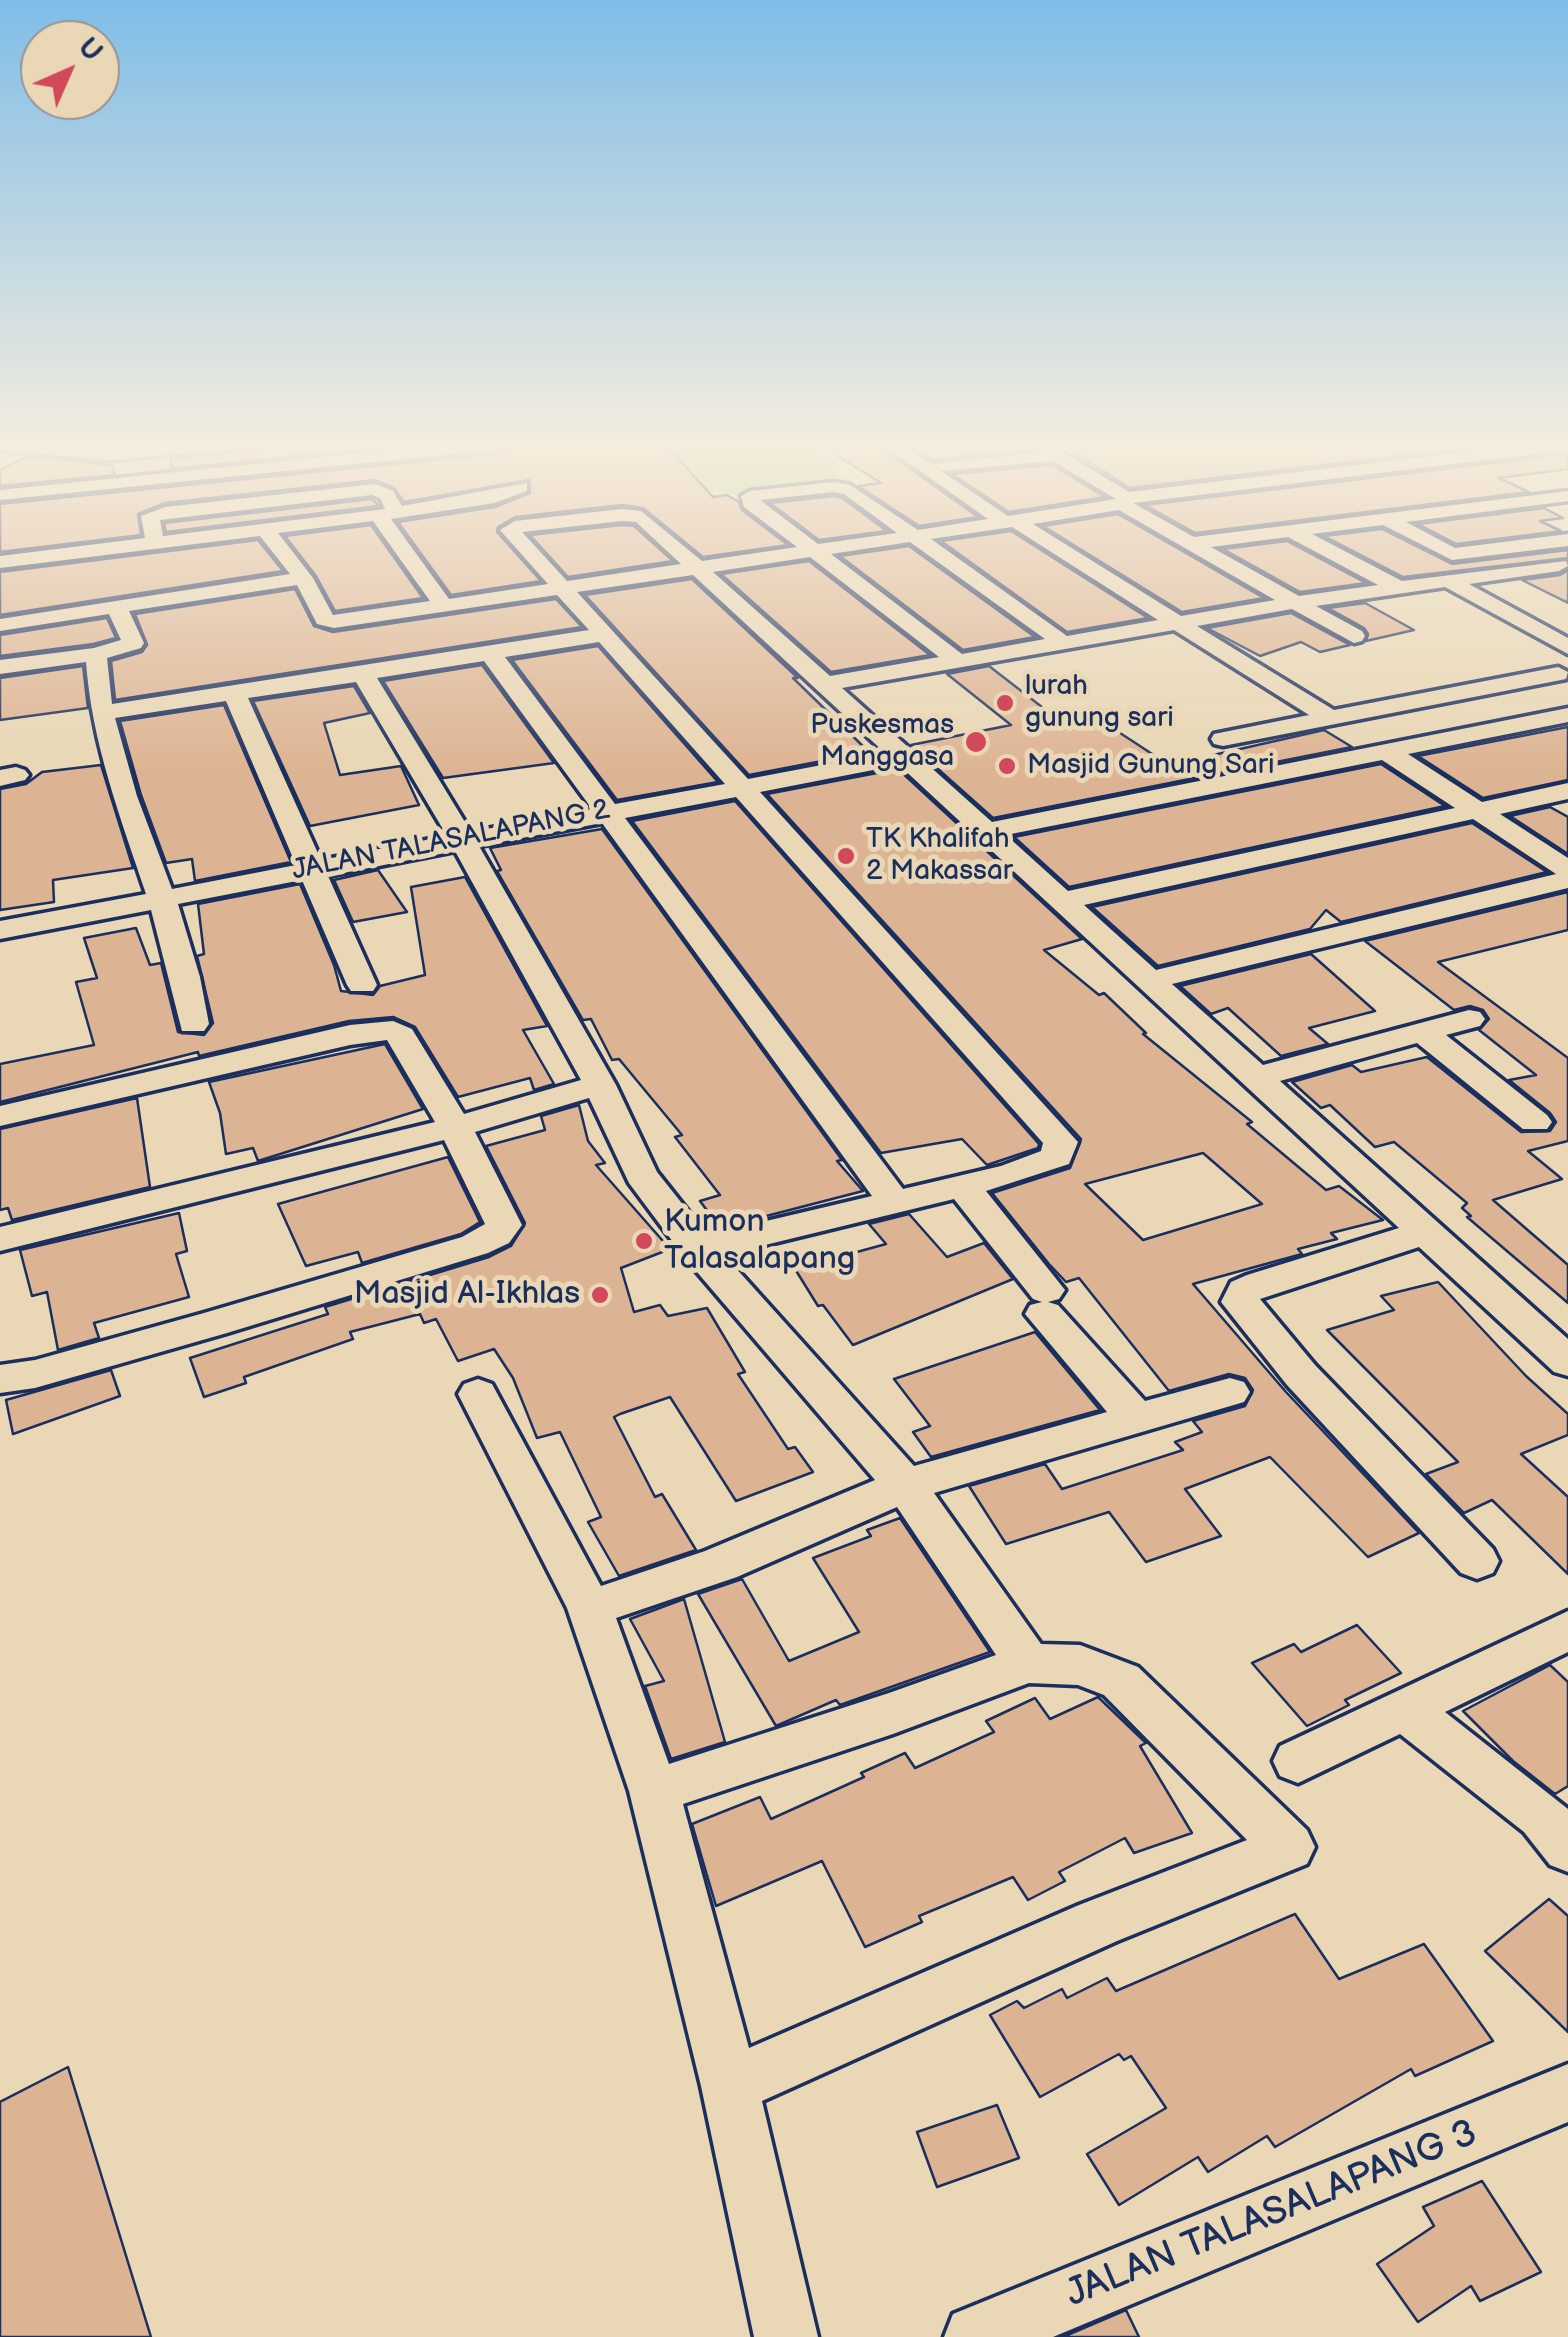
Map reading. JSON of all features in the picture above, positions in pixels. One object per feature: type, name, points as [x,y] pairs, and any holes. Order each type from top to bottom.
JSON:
[{"type":"street","points":[[0,562],[69,553]]},
{"type":"street","points":[[284,553],[304,578],[325,620],[330,622],[808,553]]},
{"type":"street","points":[[411,553],[444,606]]},
{"type":"street","points":[[533,553],[1061,1142],[1062,1149],[1056,1157],[1012,1174],[698,1249]]},
{"type":"street","points":[[679,553],[1426,1232],[1558,1342]]},
{"type":"street","points":[[816,553],[958,660]]},
{"type":"street","points":[[938,553],[1065,644]]},
{"type":"street","points":[[1062,553],[1328,717]]},
{"type":"street","points":[[1210,553],[1354,636]]},
{"type":"street","points":[[1333,553],[1399,588]]},
{"type":"street","points":[[1452,554],[1470,553]]},
{"type":"street","points":[[1538,553],[1565,561]]},
{"type":"street","points":[[1452,554],[1491,574]]},
{"type":"street","points":[[825,684],[1293,603],[1565,561]]},
{"type":"street","points":[[178,570],[194,596]]},
{"type":"street","points":[[0,625],[304,578]]},
{"type":"street","points":[[1450,581],[1568,648]]},
{"type":"street","points":[[0,667],[96,654],[134,642],[116,607]]},
{"type":"street","points":[[101,713],[605,634]]},
{"type":"street","points":[[490,653],[893,1200]]},
{"type":"street","points":[[96,654],[101,713],[116,779],[184,970],[193,1024]]},
{"type":"street","points":[[363,674],[600,1085],[641,1176],[698,1249],[905,1485],[1028,1663]]},
{"type":"street","points":[[1223,739],[1558,674]]},
{"type":"street","points":[[234,693],[362,985]]},
{"type":"street","points":[[983,832],[1568,715]]},
{"type":"street","points":[[1386,751],[1568,870]]},
{"type":"street","name":"JALAN TALASALAPANG 2","points":[[0,930],[904,757]]},
{"type":"street","points":[[1061,901],[1568,791]]},
{"type":"street","points":[[1148,981],[1568,880]]},
{"type":"street","points":[[1256,1077],[1469,1019]]},
{"type":"street","points":[[0,1116],[380,1029],[393,1030],[401,1036],[455,1126],[504,1225],[496,1235],[475,1245],[213,1324],[35,1374],[0,1379]]},
{"type":"street","points":[[1425,1034],[1535,1122]]},
{"type":"street","points":[[0,1240],[455,1126],[600,1085]]},
{"type":"street","points":[[961,1184],[1045,1302],[1138,1420]]},
{"type":"street","points":[[1426,1232],[1260,1284],[1244,1291],[1240,1302],[1301,1375],[1477,1562]]},
{"type":"street","points":[[590,1608],[721,1564],[905,1485],[1230,1392]]},
{"type":"street","points":[[478,1394],[590,1608],[654,1792],[730,2086],[786,2337]]},
{"type":"street","points":[[1298,1761],[1568,1630]]},
{"type":"street","points":[[654,1792],[893,1713],[1028,1663],[1080,1665],[1121,1680],[1289,1846],[1098,1924],[730,2086]]},
{"type":"street","points":[[1404,1709],[1542,1816],[1568,1848]]},
{"type":"street","name":"JALAN TALASALAPANG 3","points":[[976,2337],[1568,2093]]},
{"type":"building","points":[[153,553],[269,553],[283,571],[0,615],[0,572]]},
{"type":"building","points":[[298,553],[391,553],[423,598],[335,611]]},
{"type":"building","points":[[421,553],[516,553],[541,581],[451,595]]},
{"type":"building","points":[[546,553],[664,553],[673,561],[568,577]]},
{"type":"building","points":[[698,553],[731,553],[703,557]]},
{"type":"building","points":[[919,553],[1035,637],[963,650],[840,556]]},
{"type":"building","points":[[958,553],[1046,553],[1148,618],[1067,632]]},
{"type":"building","points":[[1087,553],[1186,553],[1264,598],[1182,612]]},
{"type":"building","points":[[1230,553],[1310,553],[1366,583],[1300,592]]},
{"type":"building","points":[[1357,553],[1430,553],[1452,564],[1568,553],[1568,558],[1403,577]]},
{"type":"building","points":[[809,561],[930,655],[831,672],[721,574]]},
{"type":"building","points":[[1568,570],[1568,603],[1522,580],[1560,575]]},
{"type":"building","points":[[692,579],[798,678],[793,678],[869,752],[749,775],[585,595]]},
{"type":"building","points":[[295,589],[314,626],[333,632],[556,599],[582,627],[115,700],[111,661],[142,652],[147,645],[135,614]]},
{"type":"building","points":[[1365,603],[1414,630],[1366,641],[1368,634],[1364,628],[1328,608]]},
{"type":"building","points":[[1291,613],[1350,645],[1320,652],[1301,642],[1260,656],[1207,628]]},
{"type":"building","points":[[107,618],[116,638],[0,656],[0,635]]},
{"type":"building","points":[[598,646],[718,782],[617,800],[512,660]]},
{"type":"building","points":[[482,665],[554,763],[443,778],[383,681]]},
{"type":"building","points":[[83,666],[88,708],[0,720],[0,678]]},
{"type":"building","points":[[989,666],[1060,721],[1091,714],[1169,765],[1324,730],[1352,747],[993,818],[911,745],[1011,725],[947,674]]},
{"type":"building","points":[[354,686],[370,713],[324,723],[340,775],[401,766],[419,805],[310,826],[253,701]]},
{"type":"building","points":[[224,705],[291,862],[195,881],[192,859],[166,863],[120,721]]},
{"type":"building","points":[[1568,727],[1568,780],[1483,798],[1418,756]]},
{"type":"building","points":[[1381,764],[1445,806],[1069,887],[1014,837]]},
{"type":"building","points":[[101,765],[133,868],[53,880],[54,902],[0,910],[0,789],[26,784],[42,772]]},
{"type":"building","points":[[898,769],[1082,939],[1044,950],[1099,995],[1104,993],[1146,1033],[1143,1034],[1252,1122],[1247,1124],[1326,1190],[1339,1186],[1383,1220],[1331,1233],[1337,1239],[1298,1249],[1302,1254],[1193,1284],[1286,1392],[1419,1533],[1368,1557],[1270,1457],[1185,1489],[1221,1536],[1146,1562],[1109,1512],[1006,1544],[969,1486],[1045,1464],[1062,1489],[1183,1450],[1175,1442],[1202,1432],[1193,1421],[1245,1406],[1253,1390],[1245,1378],[1229,1374],[1169,1391],[1079,1278],[1066,1282],[1049,1264],[992,1193],[1070,1168],[1081,1139],[767,794]],"holes":[[[1203,1153],[1262,1204],[1143,1240],[1085,1184]]]},
{"type":"building","points":[[735,801],[1039,1144],[1038,1148],[987,1165],[962,1139],[881,1153],[632,821]]},
{"type":"building","points":[[1550,807],[1568,817],[1568,854],[1510,816]]},
{"type":"building","points":[[1472,823],[1547,872],[1341,922],[1326,910],[1310,929],[1158,966],[1092,907]]},
{"type":"building","points":[[602,829],[842,1160],[837,1161],[863,1191],[720,1228],[700,1201],[720,1195],[675,1137],[682,1135],[619,1059],[612,1060],[591,1019],[583,1020],[497,871],[501,870],[490,848]]},
{"type":"building","points":[[378,870],[407,912],[353,922],[334,880]]},
{"type":"building","points":[[465,877],[547,1026],[523,1030],[554,1084],[534,1090],[530,1078],[458,1097],[415,1027],[393,1017],[349,1021],[199,1056],[198,1052],[0,1102],[0,1064],[94,1045],[76,982],[97,978],[84,938],[136,928],[150,965],[161,963],[178,1032],[204,1035],[213,1023],[197,956],[204,954],[198,904],[300,884],[341,991],[373,995],[380,986],[425,975],[411,887]]},
{"type":"building","points":[[1568,892],[1568,930],[1438,962],[1568,1058],[1568,1141],[1528,1151],[1562,1179],[1493,1200],[1568,1265],[1568,1303],[1467,1217],[1471,1216],[1462,1208],[1467,1203],[1394,1142],[1375,1147],[1330,1105],[1321,1108],[1292,1082],[1352,1065],[1361,1072],[1427,1057],[1521,1132],[1550,1131],[1556,1122],[1550,1113],[1509,1080],[1536,1075],[1479,1030],[1489,1019],[1483,1010],[1470,1006],[1454,1010],[1365,941]]},
{"type":"building","points":[[1311,954],[1375,1011],[1309,1028],[1328,1044],[1281,1056],[1228,1008],[1211,1014],[1180,986]]},
{"type":"building","points":[[385,1044],[423,1109],[258,1161],[253,1148],[226,1154],[220,1113],[209,1082]]},
{"type":"building","points":[[137,1098],[150,1187],[12,1220],[8,1208],[0,1210],[0,1129]]},
{"type":"building","points":[[579,1105],[588,1141],[605,1163],[596,1165],[670,1249],[621,1268],[634,1312],[660,1305],[668,1316],[707,1308],[745,1372],[738,1374],[788,1449],[795,1447],[813,1472],[736,1501],[670,1397],[614,1417],[655,1497],[662,1494],[696,1550],[619,1576],[588,1522],[601,1517],[560,1432],[537,1438],[513,1378],[494,1349],[458,1361],[436,1319],[424,1323],[420,1314],[350,1332],[353,1339],[244,1377],[246,1383],[204,1397],[190,1358],[328,1314],[325,1307],[489,1257],[511,1246],[525,1223],[486,1146],[545,1130],[541,1116]]},
{"type":"building","points":[[448,1157],[480,1222],[461,1234],[362,1263],[358,1252],[306,1266],[278,1204]]},
{"type":"building","points":[[179,1213],[187,1251],[176,1254],[189,1297],[94,1323],[99,1338],[58,1350],[47,1292],[32,1296],[20,1250]]},
{"type":"building","points":[[909,1214],[947,1257],[984,1243],[1013,1279],[853,1345],[823,1305],[818,1306],[795,1269],[886,1244],[869,1224]]},
{"type":"building","points":[[1438,1282],[1526,1376],[1568,1414],[1568,1435],[1521,1454],[1568,1497],[1568,1574],[1492,1500],[1464,1513],[1426,1474],[1458,1462],[1327,1330],[1394,1310],[1381,1296]]},
{"type":"building","points":[[1035,1332],[1100,1410],[931,1457],[913,1432],[930,1426],[894,1379]]},
{"type":"building","points":[[111,1370],[120,1396],[13,1434],[6,1400]]},
{"type":"building","points":[[900,1518],[990,1652],[840,1705],[836,1700],[776,1726],[698,1594],[742,1579],[789,1661],[859,1632],[813,1558],[871,1536],[867,1530]]},
{"type":"building","points":[[684,1599],[725,1742],[671,1759],[645,1686],[664,1681],[630,1619]]},
{"type":"building","points":[[1357,1625],[1401,1673],[1345,1700],[1349,1705],[1307,1726],[1252,1663],[1294,1644],[1301,1652]]},
{"type":"building","points":[[1550,1665],[1568,1682],[1568,1786],[1555,1794],[1513,1761],[1463,1711]]},
{"type":"building","points":[[1098,1697],[1146,1743],[1140,1746],[1192,1833],[1134,1853],[1125,1838],[1059,1872],[1065,1881],[1028,1900],[1013,1877],[919,1916],[922,1922],[865,1947],[822,1861],[716,1906],[692,1824],[760,1797],[771,1819],[864,1777],[861,1773],[905,1753],[915,1768],[994,1732],[986,1721],[1035,1698],[1050,1719]]},
{"type":"building","points":[[1549,1899],[1568,1916],[1568,2032],[1485,1951]]},
{"type":"building","points":[[1295,1914],[1339,1979],[1424,1944],[1493,2041],[1415,2076],[1411,2069],[1275,2147],[1267,2136],[1208,2172],[1198,2157],[1119,2205],[1087,2154],[1166,2108],[1131,2056],[1124,2060],[1119,2054],[1040,2097],[990,2015],[1017,2001],[1024,2008],[1062,1989],[1067,1998],[1107,1978],[1116,1991]]},
{"type":"building","points":[[68,2067],[151,2337],[0,2337],[0,2102]]},
{"type":"building","points":[[997,2105],[1019,2158],[937,2187],[917,2132]]},
{"type":"building","points":[[1482,2181],[1541,2272],[1480,2301],[1471,2286],[1418,2322],[1377,2264],[1434,2226],[1423,2207]]},
{"type":"building","points":[[1126,2310],[1139,2337],[1063,2337]]},
{"type":"place","name":"lurah gunung sari","points":[[1005,703]]},
{"type":"place","name":"Puskesmas Manggasa","points":[[976,742]]},
{"type":"place","name":"Masjid Gunung Sari","points":[[1007,766]]},
{"type":"place","name":"TK Khalifah 2 Makassar","points":[[846,856]]},
{"type":"place","name":"Kumon Talasalapang","points":[[644,1241]]},
{"type":"place","name":"Masjid Al-Ikhlas","points":[[600,1295]]}]
